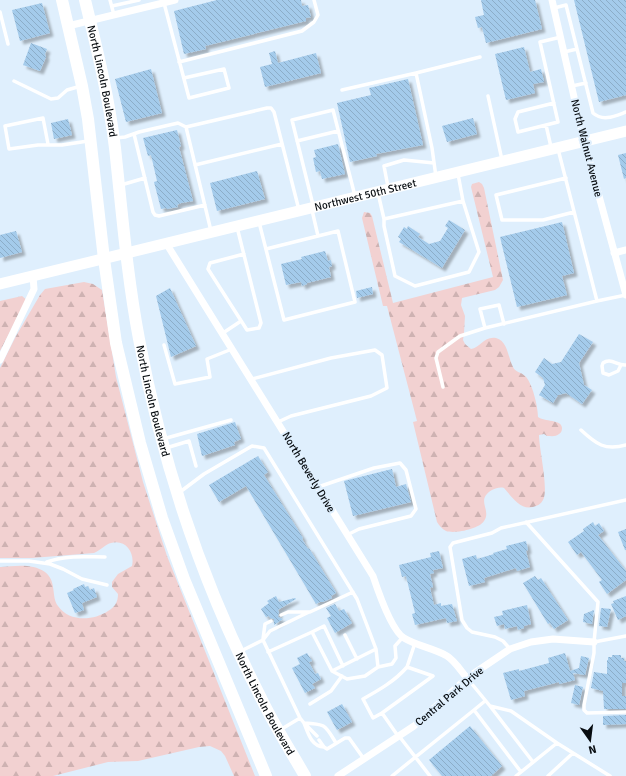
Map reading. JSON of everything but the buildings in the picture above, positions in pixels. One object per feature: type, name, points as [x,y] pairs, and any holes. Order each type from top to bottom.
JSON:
[{"type":"main road","name":"North Lincoln Boulevard","points":[[62,0],[82,86],[91,141],[104,259],[116,343],[138,437],[151,482],[190,594],[266,776]]},
{"type":"main road","name":"North Lincoln Boulevard","points":[[85,0],[114,138],[126,254],[139,340],[163,444],[178,494],[202,563],[239,652],[261,699],[305,776]]},
{"type":"main road","name":"Northwest 50th Street","points":[[0,284],[626,131]]},
{"type":"street","points":[[68,26],[174,0]]},
{"type":"street","name":"North Walnut Avenue","points":[[552,0],[584,141],[626,295]]},
{"type":"street","name":"North Beverly Drive","points":[[166,243],[252,379],[373,576],[393,624],[403,638]]},
{"type":"street","points":[[614,253],[626,250]]},
{"type":"street","points":[[0,360],[34,289],[33,276]]},
{"type":"street","points":[[403,638],[448,656],[467,678]]},
{"type":"street","name":"Central Park Drive","points":[[338,776],[414,726],[467,678],[510,649],[531,642],[553,639],[594,642]]},
{"type":"lane","points":[[110,0],[114,15]]},
{"type":"lane","points":[[112,6],[139,0]]},
{"type":"lane","points":[[180,62],[302,31],[314,22],[318,15],[314,0]]},
{"type":"lane","points":[[164,3],[189,98],[229,88],[224,69],[184,78]]},
{"type":"lane","points":[[554,8],[566,5],[593,113],[598,117],[604,118],[626,112]]},
{"type":"lane","points":[[0,12],[8,44]]},
{"type":"lane","points":[[554,103],[518,112],[516,119],[518,132],[558,122],[554,103],[540,42],[561,37]]},
{"type":"lane","points":[[564,52],[578,49]]},
{"type":"lane","points":[[342,90],[480,57]]},
{"type":"lane","points":[[416,73],[432,148],[436,178]]},
{"type":"lane","points":[[14,80],[54,99],[61,96],[67,90],[82,86]]},
{"type":"lane","points":[[572,86],[586,83]]},
{"type":"lane","points":[[488,96],[503,162]]},
{"type":"lane","points":[[114,138],[125,137],[178,123],[186,127],[271,108],[274,112],[300,211]]},
{"type":"lane","points":[[318,236],[313,208],[292,120],[333,110],[355,198]]},
{"type":"lane","points":[[48,144],[43,118],[5,126],[9,149],[91,141]]},
{"type":"lane","points":[[546,125],[566,178],[597,301]]},
{"type":"lane","points":[[186,127],[211,232]]},
{"type":"lane","points":[[297,141],[338,131]]},
{"type":"lane","points":[[134,134],[155,215],[159,216],[205,205]]},
{"type":"lane","points":[[195,165],[282,144]]},
{"type":"lane","points":[[434,163],[404,160],[384,166],[384,226],[395,276],[415,286],[469,272],[479,252],[463,201],[458,173]]},
{"type":"lane","points":[[118,185],[145,178]]},
{"type":"lane","points":[[566,178],[496,196],[502,220],[543,220],[574,212]]},
{"type":"lane","points":[[384,219],[463,201]]},
{"type":"lane","points":[[259,221],[266,249],[284,320],[354,302],[338,231],[266,249]]},
{"type":"lane","points":[[237,226],[244,254],[261,323],[259,328],[247,330],[208,269],[210,263],[244,254]]},
{"type":"lane","points":[[443,387],[436,358],[438,352],[460,336],[485,328],[626,295]]},
{"type":"lane","points":[[485,328],[480,310],[499,305],[504,324]]},
{"type":"lane","points":[[222,333],[241,321]]},
{"type":"lane","points":[[164,344],[174,384],[210,377],[207,359],[232,349]]},
{"type":"lane","points":[[252,379],[332,358],[368,351],[376,350],[382,355],[387,388],[371,396],[291,416],[278,422]]},
{"type":"lane","points":[[621,366],[611,361],[604,362],[602,366],[603,373],[610,375],[618,372],[621,366],[626,364]]},
{"type":"lane","points":[[163,444],[231,420]]},
{"type":"lane","points":[[581,430],[593,442],[602,446],[612,447],[626,445]]},
{"type":"lane","points":[[163,444],[189,441],[196,466]]},
{"type":"lane","points":[[178,494],[204,474],[252,446],[264,448],[357,599],[376,649],[378,667]]},
{"type":"lane","points":[[318,487],[374,468],[400,464],[406,470],[416,509],[411,516],[359,530],[347,535]]},
{"type":"lane","points":[[510,649],[503,641],[495,637],[472,632],[467,628],[462,620],[450,547],[453,543],[492,533],[501,528],[626,500]]},
{"type":"lane","points":[[526,522],[598,602],[594,654],[584,710],[587,713],[626,712]]},
{"type":"lane","points":[[45,563],[54,560],[78,557],[105,557]]},
{"type":"lane","points":[[0,561],[29,561],[45,563],[63,569],[82,579],[107,585]]},
{"type":"lane","points":[[239,652],[263,640],[270,631],[353,592]]},
{"type":"lane","points":[[281,615],[288,612],[310,612]]},
{"type":"lane","points":[[271,621],[265,624],[263,640],[300,718],[317,736]]},
{"type":"lane","points":[[268,652],[324,626],[343,666]]},
{"type":"lane","points":[[312,632],[332,671],[347,679],[365,676],[378,667],[392,664],[396,658],[395,646],[403,638]]},
{"type":"lane","points":[[345,635],[357,659]]},
{"type":"lane","points":[[594,642],[626,636]]},
{"type":"lane","points":[[407,667],[433,676],[382,714],[373,718],[363,699],[401,674],[407,667],[415,643]]},
{"type":"lane","points":[[332,671],[376,649]]},
{"type":"lane","points":[[310,704],[331,691],[342,676]]},
{"type":"lane","points":[[467,678],[534,762]]},
{"type":"lane","points":[[392,776],[485,701]]},
{"type":"lane","points":[[490,706],[512,711],[557,743],[610,776]]},
{"type":"lane","points":[[474,710],[521,772]]},
{"type":"lane","points":[[382,714],[430,776]]},
{"type":"lane","points":[[279,731],[300,718]]},
{"type":"lane","points":[[304,723],[321,724],[328,729],[336,743]]},
{"type":"lane","points":[[304,723],[314,744],[327,749],[345,738],[349,738],[364,759]]},
{"type":"lane","points":[[319,740],[324,748]]},
{"type":"lane","points":[[516,776],[557,743]]},
{"type":"lane","points":[[548,776],[574,753]]},
{"type":"green space","points":[[479,182],[484,188],[503,280],[499,287],[495,290],[462,298],[461,305],[465,316],[463,340],[471,349],[477,347],[488,339],[496,338],[500,340],[507,350],[514,369],[525,376],[530,383],[536,401],[538,417],[559,423],[562,429],[556,436],[547,436],[544,434],[539,435],[545,488],[545,495],[540,504],[533,507],[524,507],[513,499],[504,488],[496,488],[487,494],[485,498],[486,517],[481,524],[466,530],[450,532],[443,529],[437,522],[413,422],[417,421],[387,306],[383,306],[362,218],[364,212],[370,213],[372,216],[393,303],[493,277],[471,187],[472,184]]},
{"type":"green space","points":[[84,282],[93,284],[102,290],[116,377],[143,482],[167,556],[255,776],[234,776],[225,756],[221,751],[210,746],[199,747],[138,761],[108,762],[53,776],[0,776],[0,567],[29,566],[40,569],[49,576],[53,584],[58,606],[68,615],[88,618],[95,617],[113,608],[117,602],[118,594],[112,587],[112,582],[118,574],[132,566],[133,561],[131,552],[128,548],[121,543],[116,542],[109,544],[94,553],[32,558],[0,558],[0,368],[16,336],[45,289]]},
{"type":"green space","points":[[22,296],[27,300],[0,351],[0,301]]}]
